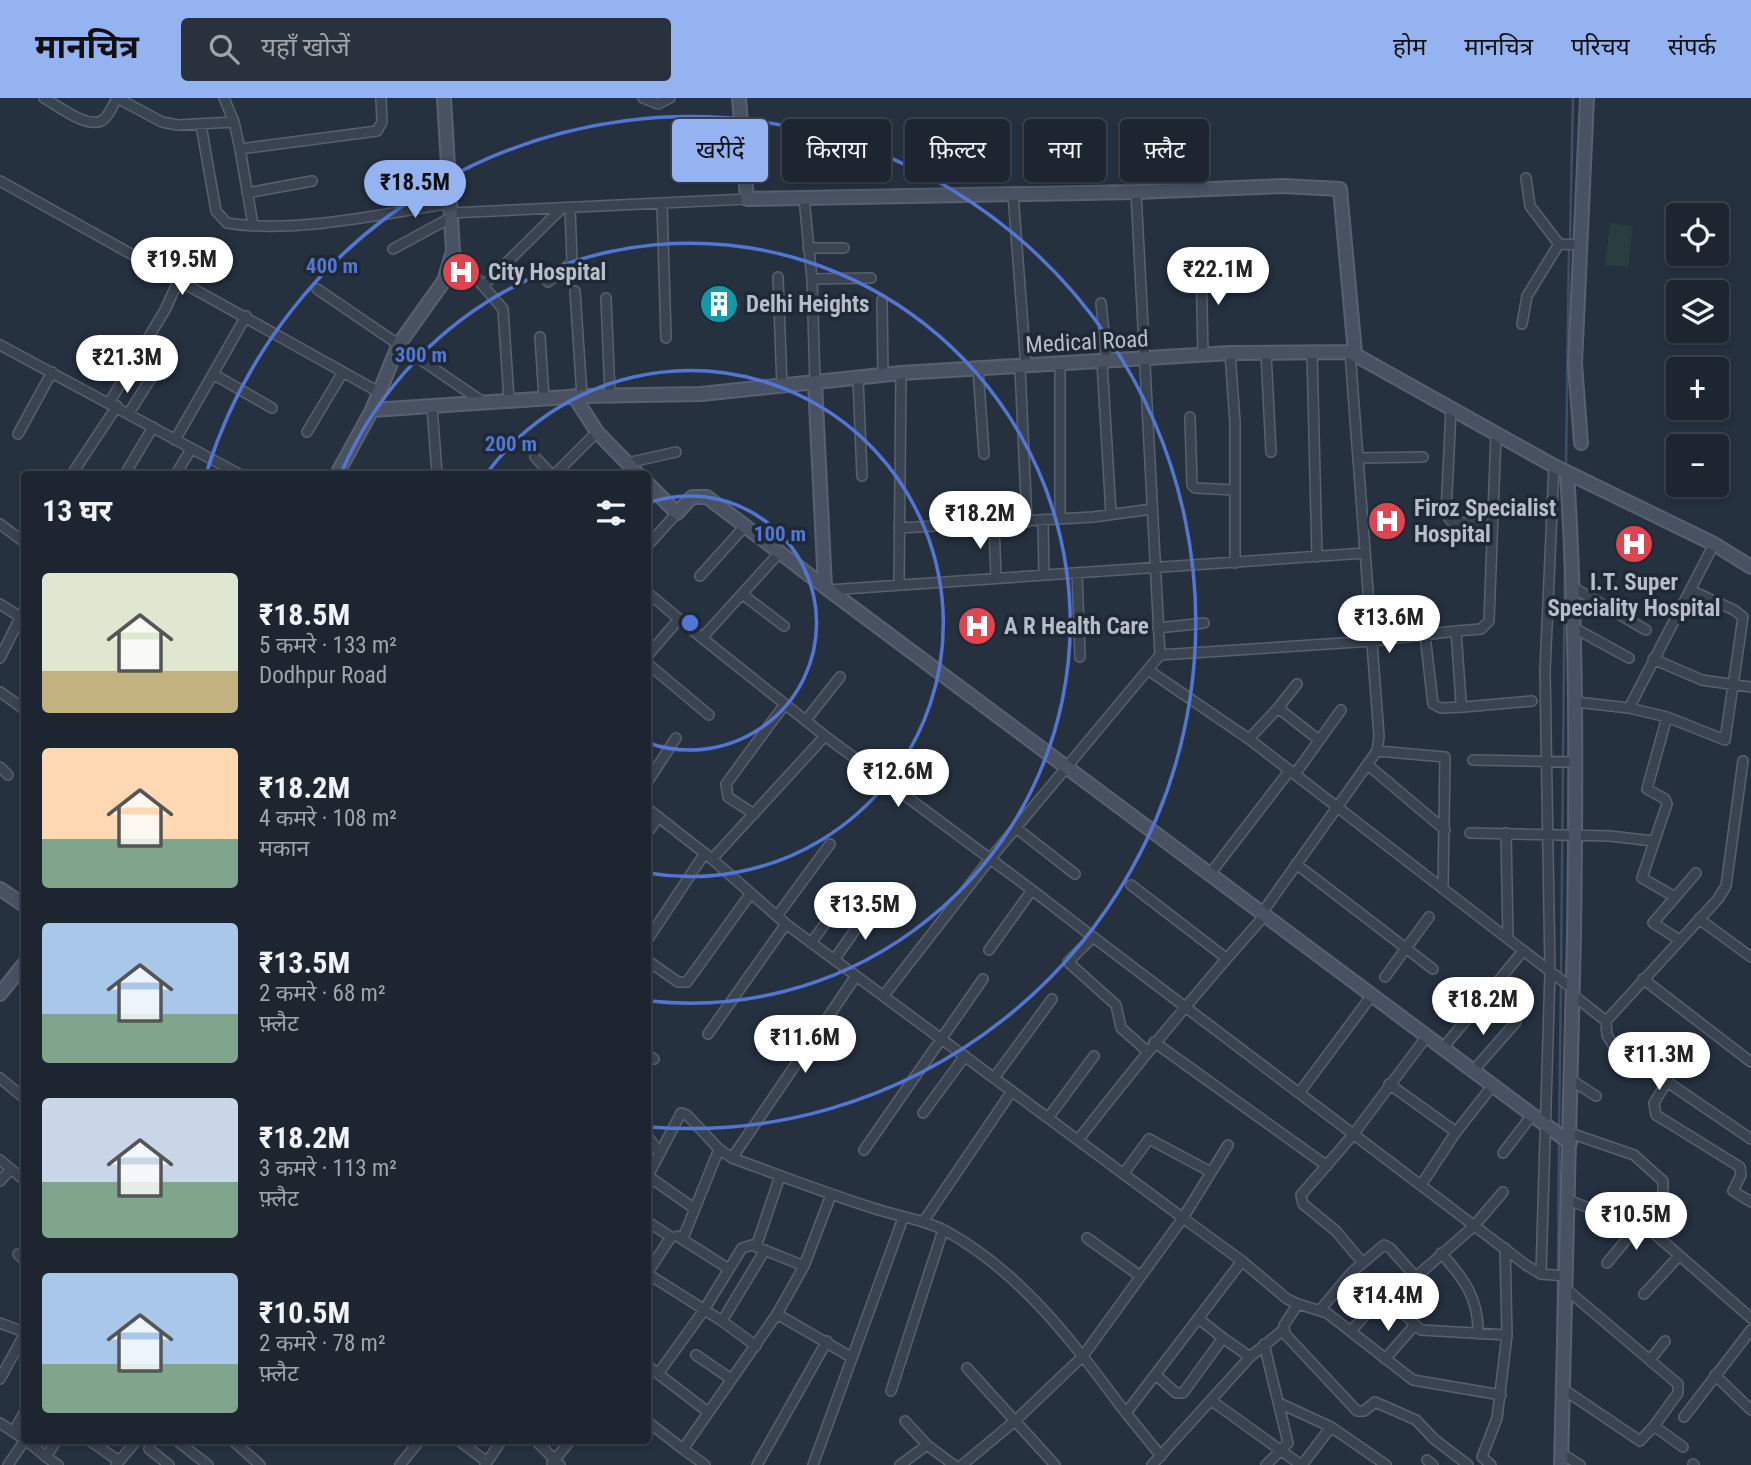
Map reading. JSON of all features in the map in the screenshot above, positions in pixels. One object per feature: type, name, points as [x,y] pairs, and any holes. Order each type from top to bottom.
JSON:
[{"type":"street","points":[[44,98],[83,119],[97,122],[105,118],[117,98],[162,122],[201,125],[234,122]]},
{"type":"street","points":[[224,98],[234,122],[253,225]]},
{"type":"street","points":[[240,149],[377,131],[382,122],[381,98]]},
{"type":"street","points":[[339,471],[372,410],[377,391],[399,344],[444,281],[453,251],[444,98]]},
{"type":"street","points":[[643,98],[658,104],[670,98]]},
{"type":"street","points":[[739,98],[747,199]]},
{"type":"street","points":[[1581,443],[1575,364],[1587,98]]},
{"type":"street","points":[[201,125],[216,211],[228,223],[253,225],[328,222],[450,211],[566,209],[747,199],[1136,192],[1283,186],[1340,189],[1373,641],[1379,736],[1377,751],[1263,914],[1187,1008],[1154,1042],[1078,1140]]},
{"type":"street","points":[[1526,178],[1530,206],[1559,244],[1580,246]]},
{"type":"street","points":[[0,181],[377,391]]},
{"type":"street","points":[[247,192],[313,181]]},
{"type":"street","points":[[885,995],[990,859],[1160,655],[1142,359],[1136,192]]},
{"type":"street","points":[[1013,194],[1023,366],[1027,522]]},
{"type":"street","points":[[804,198],[812,279],[827,588]]},
{"type":"street","points":[[662,203],[666,338]]},
{"type":"street","points":[[548,282],[572,262],[566,209]]},
{"type":"street","points":[[483,286],[566,209]]},
{"type":"street","points":[[393,249],[450,211]]},
{"type":"street","points":[[1522,324],[1527,296],[1559,244]]},
{"type":"street","points":[[808,248],[844,248]]},
{"type":"street","points":[[453,251],[503,309],[509,400]]},
{"type":"street","points":[[1201,260],[1203,355]]},
{"type":"street","points":[[778,277],[782,387]]},
{"type":"street","points":[[812,279],[871,278]]},
{"type":"street","points":[[74,471],[113,405],[179,279]]},
{"type":"street","points":[[317,289],[483,402]]},
{"type":"street","points":[[575,291],[578,396],[597,432],[632,470],[676,452]]},
{"type":"street","points":[[606,298],[610,395]]},
{"type":"street","points":[[882,300],[883,374]]},
{"type":"street","points":[[1101,303],[1111,514]]},
{"type":"street","points":[[175,440],[246,316]]},
{"type":"street","points":[[540,337],[544,398]]},
{"type":"street","points":[[0,345],[233,471]]},
{"type":"street","points":[[129,413],[168,351]]},
{"type":"street","points":[[1312,351],[1317,557]]},
{"type":"street","name":"Medical Road","points":[[372,410],[578,396],[701,394],[883,374],[1230,353],[1353,352],[1566,473],[1714,544],[1751,567]]},
{"type":"street","points":[[1230,353],[1235,563]]},
{"type":"street","points":[[1266,353],[1271,452]]},
{"type":"street","points":[[1060,364],[1060,519]]},
{"type":"street","points":[[978,369],[984,454]]},
{"type":"street","points":[[18,434],[51,372]]},
{"type":"street","points":[[307,432],[343,372]]},
{"type":"street","points":[[899,584],[901,373]]},
{"type":"street","points":[[213,374],[272,408]]},
{"type":"street","points":[[858,378],[862,476]]},
{"type":"street","points":[[432,406],[437,471]]},
{"type":"street","points":[[1451,409],[1446,514],[1451,521],[1492,527]]},
{"type":"street","points":[[1190,417],[1192,485],[1195,488],[1235,490]]},
{"type":"street","points":[[127,471],[153,427]]},
{"type":"street","points":[[556,471],[597,432]]},
{"type":"street","points":[[1160,655],[1373,641],[1481,629],[1489,621],[1496,434]]},
{"type":"street","points":[[178,471],[191,449]]},
{"type":"street","points":[[536,457],[550,471]]},
{"type":"street","points":[[1358,458],[1423,457]]},
{"type":"street","points":[[1554,466],[1545,671],[1560,1134],[1554,1275]]},
{"type":"street","points":[[1554,1275],[1568,1200],[1560,1134],[1571,1080],[1573,992],[1575,835],[1570,762],[1576,702],[1576,629],[1566,473]]},
{"type":"street","points":[[651,487],[677,513]]},
{"type":"street","points":[[651,542],[692,497],[700,495],[1532,1115],[1560,1134],[1634,1155],[1663,1181],[1663,1193],[1607,1263]]},
{"type":"street","points":[[899,528],[1027,522],[1152,509]]},
{"type":"street","points":[[1043,520],[1044,575]]},
{"type":"street","points":[[994,523],[996,578]]},
{"type":"street","points":[[0,524],[21,540]]},
{"type":"street","points":[[700,576],[745,526]]},
{"type":"street","points":[[1629,708],[1714,544]]},
{"type":"street","points":[[702,638],[780,552]]},
{"type":"street","points":[[827,588],[1365,553]]},
{"type":"street","points":[[1077,573],[1080,657]]},
{"type":"street","points":[[1574,588],[1647,630]]},
{"type":"street","points":[[1576,702],[1629,708],[1667,717],[1725,740],[1743,617],[1734,610],[1690,590]]},
{"type":"street","points":[[742,594],[783,626]]},
{"type":"street","points":[[651,596],[825,736],[1300,1092],[1352,1136],[1505,1248],[1554,1275],[1566,1289],[1679,1388],[1654,1426],[1640,1441],[1563,1389]]},
{"type":"street","points":[[0,604],[21,614]]},
{"type":"street","points":[[0,658],[21,616]]},
{"type":"street","points":[[651,652],[679,619]]},
{"type":"street","points":[[1158,628],[1204,622]]},
{"type":"street","points":[[1576,629],[1629,658]]},
{"type":"street","points":[[1456,631],[1461,702],[1464,707]]},
{"type":"street","points":[[1425,635],[1433,704],[1441,708],[1469,709],[1532,701]]},
{"type":"street","points":[[1653,659],[1702,680],[1751,687]]},
{"type":"street","points":[[651,667],[709,715]]},
{"type":"street","points":[[1148,670],[1249,739],[1556,976],[1606,1021],[1607,1035],[1613,1045],[1751,1139]]},
{"type":"street","points":[[806,720],[840,677]]},
{"type":"street","points":[[1249,739],[1297,684]]},
{"type":"street","points":[[0,692],[21,707]]},
{"type":"street","points":[[754,814],[728,797],[726,784],[785,704]]},
{"type":"street","points":[[1278,708],[1319,740]]},
{"type":"street","points":[[1210,874],[1341,710]]},
{"type":"street","points":[[1667,717],[1647,784],[1648,792],[1667,801],[1642,878],[1675,897]]},
{"type":"street","points":[[651,935],[709,856],[754,814],[825,736]]},
{"type":"street","points":[[651,776],[676,738]]},
{"type":"street","points":[[1377,751],[1445,757],[1443,889]]},
{"type":"street","points":[[1473,760],[1570,762]]},
{"type":"street","points":[[1606,1021],[1726,886],[1743,761]]},
{"type":"street","points":[[1369,766],[1445,830]]},
{"type":"street","points":[[0,767],[8,775]]},
{"type":"street","points":[[651,811],[709,856],[786,924],[1242,1261],[1287,1299],[1320,1310],[1352,1330],[1413,1380],[1501,1395]]},
{"type":"street","points":[[651,828],[659,817]]},
{"type":"street","points":[[1016,828],[1075,874]]},
{"type":"street","points":[[1470,833],[1575,835],[1653,841]]},
{"type":"street","points":[[1506,833],[1508,939]]},
{"type":"street","points":[[777,916],[830,844]]},
{"type":"street","points":[[1296,864],[1433,968]]},
{"type":"street","points":[[1678,939],[1653,923],[1696,873]]},
{"type":"street","points":[[1131,885],[1226,958]]},
{"type":"street","points":[[0,889],[21,903]]},
{"type":"street","points":[[989,950],[1032,890]]},
{"type":"street","points":[[811,943],[848,892],[893,921]]},
{"type":"street","points":[[651,963],[678,982],[687,982],[751,893]]},
{"type":"street","points":[[834,960],[873,906]]},
{"type":"street","points":[[1385,977],[1429,916]]},
{"type":"street","points":[[1699,919],[1751,957]]},
{"type":"street","points":[[708,1034],[786,924]]},
{"type":"street","points":[[1093,937],[1068,962],[1115,1005],[1121,1028],[1147,1051]]},
{"type":"street","points":[[1443,1048],[1523,951]]},
{"type":"street","points":[[0,994],[21,968]]},
{"type":"street","points":[[733,1158],[856,976]]},
{"type":"street","points":[[864,1150],[939,1038],[983,979]]},
{"type":"street","points":[[1643,979],[1751,1062]]},
{"type":"street","points":[[1300,1092],[1372,995]]},
{"type":"street","points":[[994,1077],[1052,999]]},
{"type":"street","points":[[1473,1071],[1516,1022]]},
{"type":"street","points":[[1362,1262],[1336,1231],[1301,1200],[1301,1195],[1352,1136],[1427,1036]]},
{"type":"street","points":[[1154,1042],[1326,1166]]},
{"type":"street","points":[[923,1113],[965,1056]]},
{"type":"street","points":[[1048,1118],[1094,1056]]},
{"type":"street","points":[[0,1078],[21,1096]]},
{"type":"street","points":[[1571,1080],[1596,1096]]},
{"type":"street","points":[[1668,1080],[1654,1103],[1656,1115],[1740,1167],[1741,1175],[1733,1191],[1751,1202]]},
{"type":"street","points":[[1389,1084],[1456,1132]]},
{"type":"street","points":[[1421,1185],[1456,1132],[1493,1085]]},
{"type":"street","points":[[923,1222],[1012,1091]]},
{"type":"street","points":[[651,1169],[681,1112],[719,1149],[733,1158],[831,1195],[943,1230],[1013,1278],[1042,1306],[1161,1456]]},
{"type":"street","points":[[1503,1153],[1532,1115]]},
{"type":"street","points":[[1124,1173],[1149,1139],[1211,1172]]},
{"type":"street","points":[[651,1141],[659,1152]]},
{"type":"street","points":[[962,1465],[1016,1420],[1083,1356],[1183,1218],[1227,1146]]},
{"type":"street","points":[[683,1238],[719,1149]]},
{"type":"street","points":[[0,1160],[21,1178]]},
{"type":"street","points":[[0,1181],[11,1169]]},
{"type":"street","points":[[722,1321],[760,1248],[780,1176]]},
{"type":"street","points":[[651,1178],[695,1209]]},
{"type":"street","points":[[1352,1330],[1379,1299],[1394,1296],[1474,1226],[1503,1192]]},
{"type":"street","points":[[683,1449],[777,1314],[804,1266],[831,1195]]},
{"type":"street","points":[[1568,1200],[1597,1211],[1613,1204],[1623,1205],[1751,1318]]},
{"type":"street","points":[[813,1465],[903,1218]]},
{"type":"street","points":[[651,1224],[671,1237],[683,1238],[729,1269]]},
{"type":"street","points":[[891,1391],[943,1230]]},
{"type":"street","points":[[651,1268],[671,1237]]},
{"type":"street","points":[[1087,1238],[1140,1276]]},
{"type":"street","points":[[658,1374],[746,1245],[804,1266]]},
{"type":"street","points":[[1320,1310],[1362,1262],[1380,1246],[1388,1245],[1415,1276]]},
{"type":"street","points":[[1283,1330],[1357,1411],[1364,1410],[1375,1402],[1407,1414],[1470,1465],[1482,1457],[1490,1441],[1501,1395],[1507,1335],[1505,1248]]},
{"type":"street","points":[[1441,1253],[1463,1279],[1476,1301],[1478,1334]]},
{"type":"street","points":[[1644,1294],[1679,1256]]},
{"type":"street","points":[[1126,1413],[1157,1376],[1242,1261]]},
{"type":"street","points":[[651,1275],[756,1346]]},
{"type":"street","points":[[1566,1289],[1561,1459],[1580,1465]]},
{"type":"street","points":[[1386,1297],[1414,1326],[1429,1332],[1507,1335]]},
{"type":"street","points":[[1152,1465],[1250,1357],[1283,1330],[1298,1304]]},
{"type":"street","points":[[777,1314],[851,1357]]},
{"type":"street","points":[[1199,1319],[1250,1357]]},
{"type":"street","points":[[0,1323],[21,1333]]},
{"type":"street","points":[[1385,1359],[1414,1326]]},
{"type":"street","points":[[1684,1417],[1751,1330]]},
{"type":"street","points":[[1157,1376],[1176,1393],[1183,1393],[1223,1338]]},
{"type":"street","points":[[0,1379],[21,1340]]},
{"type":"street","points":[[1650,1360],[1665,1340]]},
{"type":"street","points":[[757,1465],[827,1341]]},
{"type":"street","points":[[1264,1343],[1279,1403],[1280,1420],[1288,1443],[1283,1451],[1266,1465]]},
{"type":"street","points":[[696,1355],[731,1379]]},
{"type":"street","points":[[651,1368],[708,1412]]},
{"type":"street","points":[[967,1368],[1055,1465]]},
{"type":"street","points":[[1715,1376],[1751,1410]]},
{"type":"street","points":[[1212,1401],[1301,1465],[1331,1427]]},
{"type":"street","points":[[1279,1403],[1331,1427],[1385,1465]]},
{"type":"street","points":[[14,1431],[21,1418]]},
{"type":"street","points":[[905,1421],[927,1445],[954,1465]]},
{"type":"street","points":[[0,1423],[21,1437]]},
{"type":"street","points":[[651,1424],[705,1465]]},
{"type":"street","points":[[1654,1426],[1683,1447]]},
{"type":"street","points":[[8,1465],[22,1444]]},
{"type":"street","points":[[30,1444],[58,1465]]},
{"type":"street","points":[[46,1457],[54,1444]]},
{"type":"street","points":[[94,1444],[118,1463],[134,1444]]},
{"type":"street","points":[[181,1444],[208,1465]]},
{"type":"street","points":[[236,1444],[260,1465]]},
{"type":"street","points":[[400,1465],[416,1444]]},
{"type":"street","points":[[463,1444],[486,1464],[499,1444]]},
{"type":"street","points":[[538,1444],[555,1464],[569,1444]]},
{"type":"street","points":[[900,1465],[927,1445]]},
{"type":"street","points":[[149,1449],[169,1465]]},
{"type":"street","points":[[1482,1457],[1491,1465]]},
{"type":"green space","points":[[1610,223],[1633,226],[1628,267],[1605,265]]},
{"type":"waterway","points":[[1570,242],[1573,98]]},
{"type":"waterway","points":[[1566,466],[1569,248]]},
{"type":"waterway","points":[[1561,977],[1565,546]]},
{"type":"waterway","points":[[1559,1131],[1561,983]]},
{"type":"waterway","points":[[1557,1397],[1559,1141]]},
{"type":"place","name":"City Hospital","points":[[461,272]]},
{"type":"place","name":"Delhi Heights","points":[[719,304]]},
{"type":"place","name":"Firoz Specialist Hospital","points":[[1387,521]]},
{"type":"place","name":"I.T. Super Speciality Hospital","points":[[1634,544]]},
{"type":"place","name":"A R Health Care","points":[[977,626]]}]
